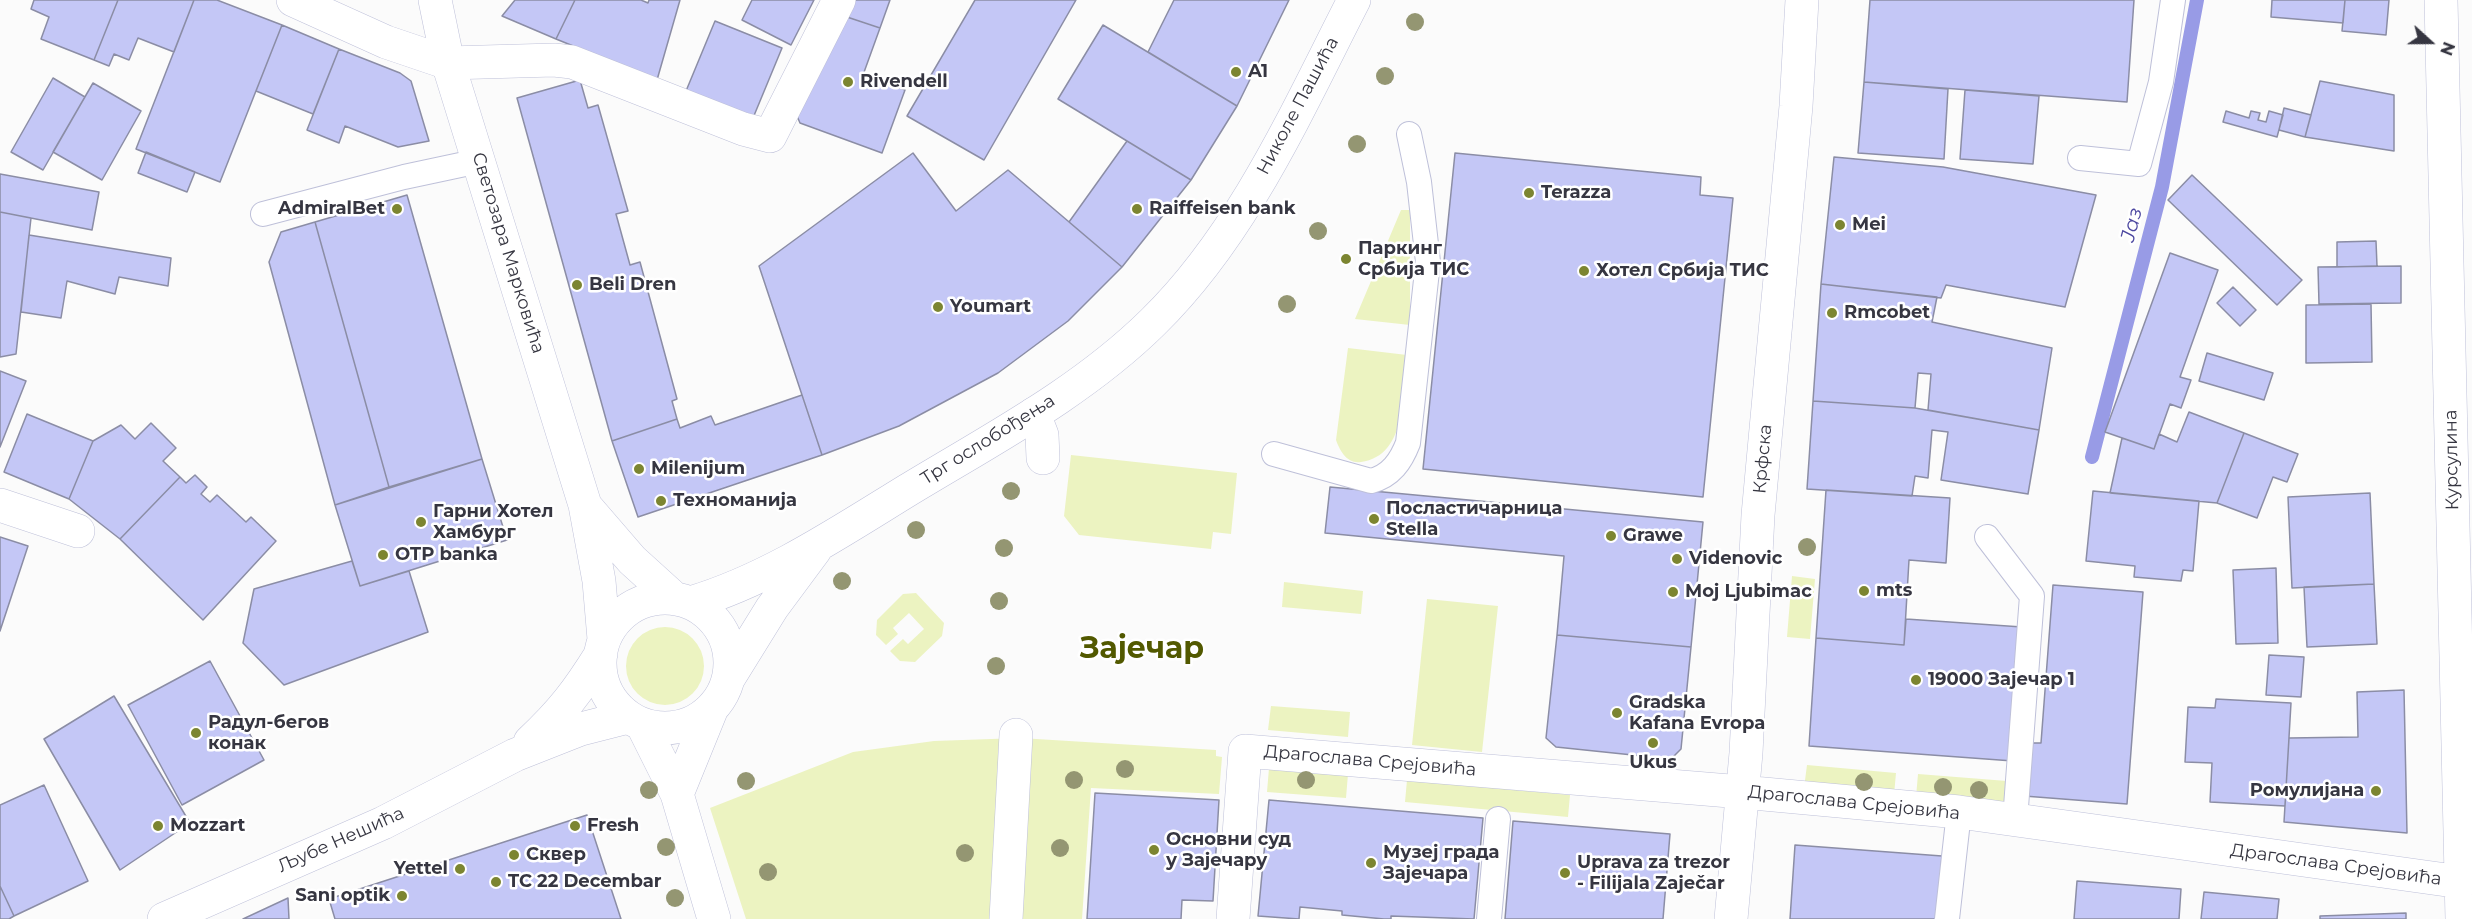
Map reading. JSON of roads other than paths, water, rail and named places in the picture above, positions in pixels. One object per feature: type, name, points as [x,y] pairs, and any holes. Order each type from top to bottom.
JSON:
[{"type":"street","points":[[292,0],[386,42],[448,63],[554,60],[572,62],[743,129],[770,135],[839,0]]},
{"type":"street","name":"Светозара Марковића","points":[[435,0],[448,63],[585,505],[599,581],[602,646]]},
{"type":"street","name":"Николе Пашића","points":[[1151,324],[1214,250],[1251,192],[1294,116],[1354,0]]},
{"type":"street","name":"Крфска","points":[[1731,919],[1742,792],[1758,515],[1796,106],[1802,0]]},
{"type":"street","name":"Курсулина","points":[[2441,0],[2462,919]]},
{"type":"street","name":"Трг ослобођења","points":[[683,601],[721,594],[818,546],[1034,414],[1104,364],[1151,324]]},
{"type":"street","points":[[1034,414],[1042,435],[1043,458]]},
{"type":"street","points":[[0,505],[78,531]]},
{"type":"street","name":"Светозара Марковића","points":[[585,505],[632,560],[683,601]]},
{"type":"street","name":"Трг ослобођења","points":[[728,680],[771,608],[818,546]]},
{"type":"street","points":[[677,794],[712,708],[722,695],[728,680],[730,663],[722,632],[714,620],[683,601],[646,601],[621,616],[602,646],[603,682],[617,707],[635,721],[657,728],[686,725],[712,708]]},
{"type":"street","name":"Љубе Нешића","points":[[515,755],[561,713],[575,696],[602,646]]},
{"type":"street","points":[[635,721],[677,794],[714,919]]},
{"type":"street","name":"Љубе Нешића","points":[[164,919],[383,823],[515,755],[581,729],[635,721]]},
{"type":"street","points":[[1006,919],[1016,735]]},
{"type":"street","name":"Драгослава Срејовића","points":[[1233,919],[1245,751],[1959,812],[2461,882]]},
{"type":"lane","points":[[2080,158],[2139,164],[2161,82],[2173,0]]},
{"type":"lane","points":[[1274,454],[1371,481],[1381,478],[1391,470],[1404,452],[1408,442],[1428,262],[1419,182],[1409,134]]},
{"type":"lane","points":[[263,214],[404,177],[479,161]]},
{"type":"lane","points":[[1987,537],[2032,596],[2015,820]]},
{"type":"lane","points":[[1947,919],[1959,812]]},
{"type":"lane","points":[[1489,919],[1498,819]]},
{"type":"waterway","name":"Јаз","points":[[2092,457],[2162,187],[2197,0]]},
{"type":"place","name":"A1","points":[[1236,72]]},
{"type":"place","name":"Rivendell","points":[[848,82]]},
{"type":"place","name":"Terazza","points":[[1529,193]]},
{"type":"place","name":"AdmiralBet","points":[[397,209]]},
{"type":"place","name":"Raiffeisen bank","points":[[1137,209]]},
{"type":"place","name":"Mei","points":[[1840,225]]},
{"type":"place","name":"Паркинг Србија ТИС","points":[[1346,259]]},
{"type":"place","name":"Хотел Србија ТИС","points":[[1584,271]]},
{"type":"place","name":"Beli Dren","points":[[577,285]]},
{"type":"place","name":"Youmart","points":[[938,307]]},
{"type":"place","name":"Rmcobet","points":[[1832,313]]},
{"type":"place","name":"Milenijum","points":[[639,469]]},
{"type":"place","name":"Техноманија","points":[[661,501]]},
{"type":"place","name":"Посластичарница Stella","points":[[1374,519]]},
{"type":"place","name":"Гарни Хотел Хамбург","points":[[421,522]]},
{"type":"place","name":"Grawe","points":[[1611,536]]},
{"type":"place","name":"OTP banka","points":[[383,555]]},
{"type":"place","name":"Videnovic","points":[[1677,559]]},
{"type":"place","name":"mts","points":[[1864,591]]},
{"type":"place","name":"Moj Ljubimac","points":[[1673,592]]},
{"type":"place","name":"19000 Зајечар 1","points":[[1916,680]]},
{"type":"place","name":"Gradska Kafana Evropa","points":[[1617,713]]},
{"type":"place","name":"Радул-бегов конак","points":[[196,733]]},
{"type":"place","name":"Ukus","points":[[1653,743]]},
{"type":"place","name":"Ромулијана","points":[[2376,791]]},
{"type":"place","name":"Mozzart","points":[[158,826]]},
{"type":"place","name":"Fresh","points":[[575,826]]},
{"type":"place","name":"Основни суд у Зајечару","points":[[1154,850]]},
{"type":"place","name":"Сквер","points":[[514,855]]},
{"type":"place","name":"Музеј града Зајечара","points":[[1371,863]]},
{"type":"place","name":"Yettel","points":[[460,869]]},
{"type":"place","name":"Uprava za trezor - Filijala Zaječar","points":[[1565,873]]},
{"type":"place","name":"TC 22 Decembar","points":[[496,882]]},
{"type":"place","name":"Sani optik","points":[[402,896]]},
{"type":"district","name":"Зајечар","points":[[1142,649]]}]
